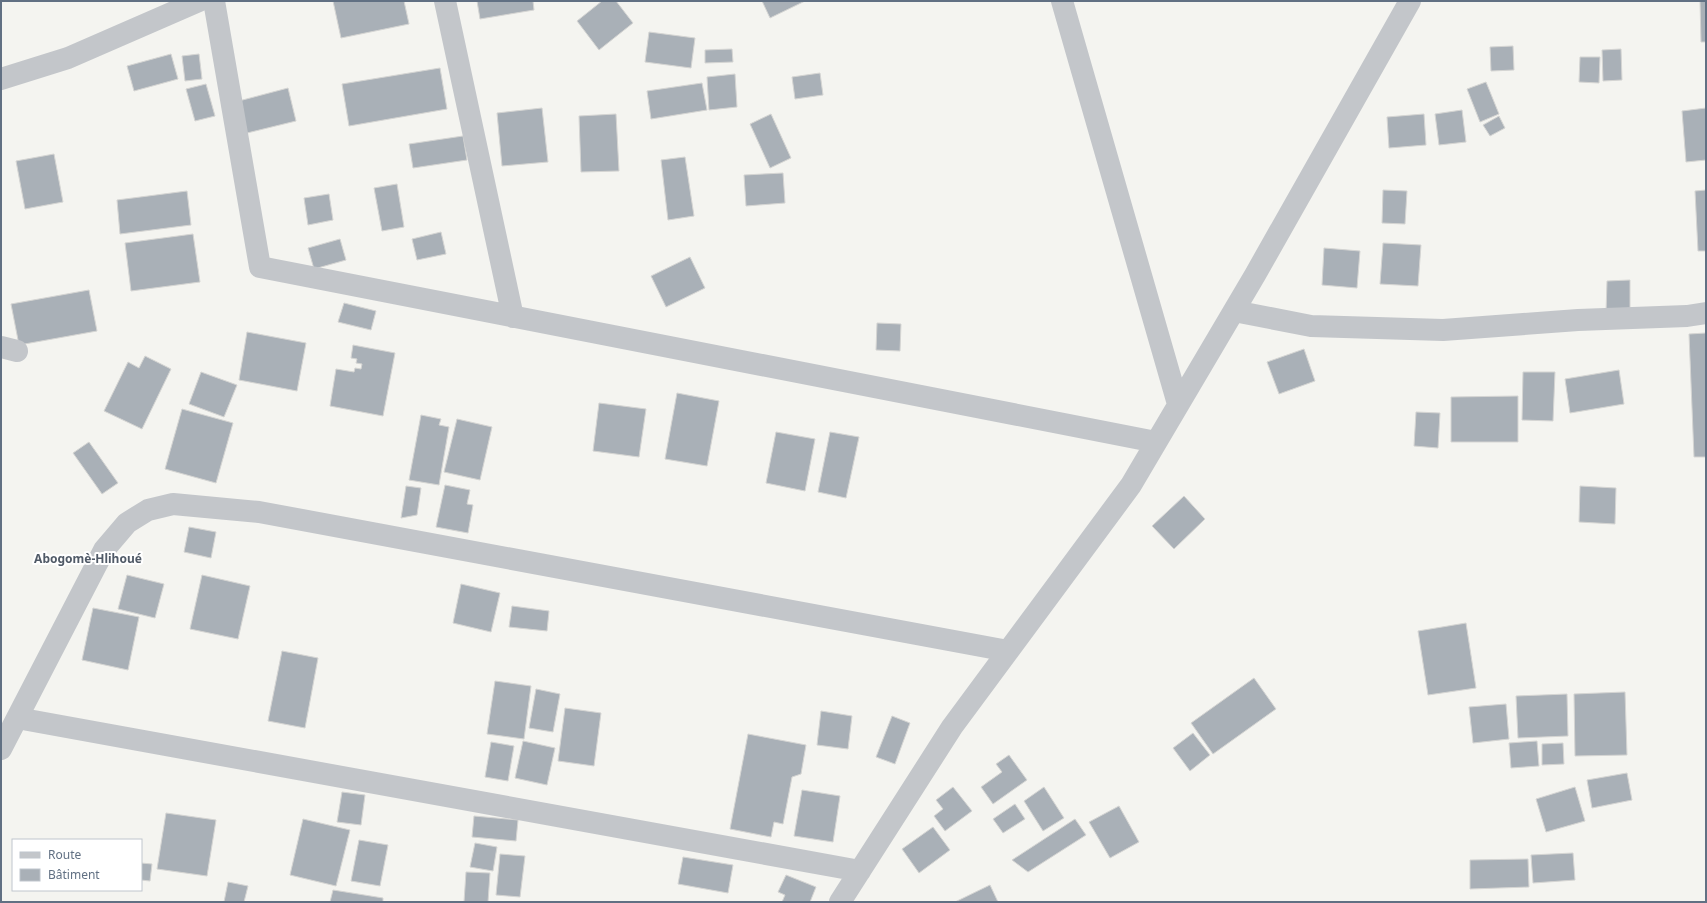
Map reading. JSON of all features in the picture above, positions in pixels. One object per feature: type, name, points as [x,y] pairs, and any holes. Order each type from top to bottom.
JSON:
[{"type":"street","points":[[1,79],[68,58],[199,1]]},
{"type":"street","points":[[214,1],[260,267],[1156,442]]},
{"type":"street","points":[[445,1],[513,316]]},
{"type":"street","points":[[1062,1],[1178,404]]},
{"type":"street","points":[[840,902],[952,727],[1131,485],[1234,311],[1410,1]]},
{"type":"street","points":[[1234,311],[1311,326],[1443,330],[1578,320],[1687,316],[1706,313]]},
{"type":"street","points":[[1,749],[104,550],[127,523],[148,510],[173,504],[259,512],[1008,651]]},
{"type":"street","points":[[17,718],[860,871]]},
{"type":"building","points":[[333,1],[404,1],[409,24],[341,38]]},
{"type":"building","points":[[477,1],[533,1],[534,10],[480,19]]},
{"type":"building","points":[[602,1],[616,1],[633,23],[599,50],[577,21]]},
{"type":"building","points":[[762,1],[805,1],[770,18]]},
{"type":"building","points":[[1700,1],[1706,1],[1706,42],[1701,42]]},
{"type":"building","points":[[649,32],[695,38],[691,68],[645,62]]},
{"type":"building","points":[[1513,46],[1514,70],[1491,71],[1490,47]]},
{"type":"building","points":[[732,49],[733,62],[705,63],[705,50]]},
{"type":"building","points":[[1621,49],[1622,80],[1603,81],[1602,50]]},
{"type":"building","points":[[171,54],[178,79],[134,91],[127,66]]},
{"type":"building","points":[[199,54],[202,79],[185,81],[182,56]]},
{"type":"building","points":[[1580,57],[1600,57],[1599,83],[1579,82]]},
{"type":"building","points":[[440,68],[447,109],[349,126],[342,84]]},
{"type":"building","points":[[820,73],[823,95],[795,99],[792,77]]},
{"type":"building","points":[[735,74],[737,107],[709,110],[707,77]]},
{"type":"building","points":[[1486,82],[1499,114],[1480,122],[1467,89]]},
{"type":"building","points":[[702,83],[707,110],[651,119],[647,91]]},
{"type":"building","points":[[206,84],[215,116],[195,121],[186,89]]},
{"type":"building","points":[[288,88],[296,121],[243,134],[235,102]]},
{"type":"building","points":[[542,108],[548,162],[502,166],[497,113]]},
{"type":"building","points":[[1706,108],[1706,160],[1686,162],[1682,111]]},
{"type":"building","points":[[1462,110],[1466,142],[1439,145],[1435,114]]},
{"type":"building","points":[[616,114],[619,171],[581,172],[579,116]]},
{"type":"building","points":[[771,114],[791,158],[770,168],[750,124]]},
{"type":"building","points":[[1424,114],[1426,145],[1389,148],[1387,117]]},
{"type":"building","points":[[1499,116],[1505,128],[1490,136],[1483,125]]},
{"type":"building","points":[[463,136],[467,160],[413,168],[409,144]]},
{"type":"building","points":[[54,154],[63,202],[25,209],[16,161]]},
{"type":"building","points":[[685,157],[694,216],[668,220],[661,160]]},
{"type":"building","points":[[783,173],[785,203],[746,206],[744,175]]},
{"type":"building","points":[[397,184],[404,227],[382,231],[374,188]]},
{"type":"building","points":[[1383,190],[1407,191],[1405,224],[1382,223]]},
{"type":"building","points":[[1706,190],[1706,251],[1698,251],[1695,191]]},
{"type":"building","points":[[187,191],[191,225],[120,234],[117,200]]},
{"type":"building","points":[[329,194],[333,220],[308,225],[304,198]]},
{"type":"building","points":[[441,232],[446,254],[417,260],[412,239]]},
{"type":"building","points":[[193,234],[200,282],[131,291],[125,243]]},
{"type":"building","points":[[340,239],[346,260],[314,269],[308,248]]},
{"type":"building","points":[[1383,243],[1421,245],[1418,286],[1380,284]]},
{"type":"building","points":[[1324,248],[1360,251],[1357,288],[1322,285]]},
{"type":"building","points":[[690,257],[705,288],[666,307],[651,276]]},
{"type":"building","points":[[1630,280],[1630,313],[1606,313],[1607,281]]},
{"type":"building","points":[[89,290],[97,331],[19,345],[11,304]]},
{"type":"building","points":[[344,303],[376,311],[371,330],[338,322]]},
{"type":"building","points":[[877,323],[901,324],[900,351],[876,350]]},
{"type":"building","points":[[247,332],[306,343],[297,391],[239,380]]},
{"type":"building","points":[[1706,333],[1706,457],[1694,457],[1689,334]]},
{"type":"building","points":[[353,345],[395,353],[383,416],[330,406],[336,369],[354,372],[355,368],[361,369],[362,364],[356,363],[357,359],[351,358]]},
{"type":"building","points":[[1304,349],[1315,381],[1279,394],[1267,362]]},
{"type":"building","points":[[145,356],[171,369],[142,429],[104,411],[128,362],[139,368]]},
{"type":"building","points":[[1619,370],[1624,404],[1570,413],[1565,379]]},
{"type":"building","points":[[201,372],[237,385],[224,417],[189,404]]},
{"type":"building","points":[[1523,372],[1555,372],[1553,421],[1522,420]]},
{"type":"building","points":[[677,393],[719,401],[707,466],[665,459]]},
{"type":"building","points":[[1518,396],[1518,442],[1451,442],[1451,397]]},
{"type":"building","points":[[599,403],[646,409],[639,457],[593,451]]},
{"type":"building","points":[[182,409],[233,423],[216,483],[165,469]]},
{"type":"building","points":[[1416,412],[1440,413],[1438,448],[1414,446]]},
{"type":"building","points":[[421,415],[441,419],[439,425],[449,427],[439,485],[409,480]]},
{"type":"building","points":[[457,419],[492,427],[480,480],[444,472]]},
{"type":"building","points":[[776,432],[815,439],[805,491],[766,483]]},
{"type":"building","points":[[830,432],[859,437],[846,498],[818,492]]},
{"type":"building","points":[[89,442],[118,483],[102,494],[73,453]]},
{"type":"building","points":[[445,485],[470,490],[467,504],[473,505],[468,533],[436,527]]},
{"type":"building","points":[[406,486],[421,488],[417,515],[401,518]]},
{"type":"building","points":[[1580,486],[1616,488],[1615,524],[1579,522]]},
{"type":"building","points":[[1184,496],[1205,519],[1174,549],[1152,526]]},
{"type":"building","points":[[189,527],[216,532],[211,558],[184,552]]},
{"type":"building","points":[[127,575],[164,584],[155,618],[118,609]]},
{"type":"building","points":[[202,575],[250,586],[238,639],[190,629]]},
{"type":"building","points":[[461,584],[500,593],[491,632],[453,623]]},
{"type":"building","points":[[512,606],[549,611],[547,631],[509,627]]},
{"type":"building","points":[[93,608],[139,617],[128,670],[82,660]]},
{"type":"building","points":[[1466,623],[1476,688],[1428,695],[1418,631]]},
{"type":"building","points":[[282,651],[318,658],[305,728],[268,721]]},
{"type":"building","points":[[1254,678],[1276,709],[1213,754],[1191,723]]},
{"type":"building","points":[[495,681],[531,686],[524,739],[487,734]]},
{"type":"building","points":[[536,689],[560,694],[553,732],[529,728]]},
{"type":"building","points":[[1625,692],[1627,755],[1575,756],[1574,694]]},
{"type":"building","points":[[1567,694],[1568,736],[1518,738],[1516,696]]},
{"type":"building","points":[[1506,704],[1509,739],[1473,743],[1469,707]]},
{"type":"building","points":[[565,708],[601,713],[594,766],[558,761]]},
{"type":"building","points":[[821,711],[852,716],[848,749],[817,745]]},
{"type":"building","points":[[892,716],[910,723],[895,764],[876,757]]},
{"type":"building","points":[[1193,733],[1210,755],[1190,771],[1173,748]]},
{"type":"building","points":[[748,734],[806,745],[801,774],[792,777],[783,824],[774,822],[771,837],[730,829]]},
{"type":"building","points":[[523,741],[555,748],[547,785],[515,778]]},
{"type":"building","points":[[1537,741],[1539,766],[1511,768],[1509,743]]},
{"type":"building","points":[[491,742],[514,746],[508,781],[485,777]]},
{"type":"building","points":[[1563,743],[1564,764],[1542,765],[1542,744]]},
{"type":"building","points":[[1009,755],[1027,780],[993,804],[981,787],[1002,772],[996,764]]},
{"type":"building","points":[[1627,773],[1632,800],[1592,808],[1587,780]]},
{"type":"building","points":[[953,787],[972,811],[945,831],[934,816],[943,809],[936,800]]},
{"type":"building","points":[[1044,787],[1064,818],[1043,831],[1024,801]]},
{"type":"building","points":[[1575,787],[1585,821],[1546,832],[1536,799]]},
{"type":"building","points":[[802,790],[840,796],[833,842],[794,836]]},
{"type":"building","points":[[342,792],[365,795],[361,825],[337,822]]},
{"type":"building","points":[[1015,804],[1025,819],[1003,833],[993,819]]},
{"type":"building","points":[[1119,806],[1139,842],[1110,858],[1089,822]]},
{"type":"building","points":[[166,813],[216,820],[207,876],[157,869]]},
{"type":"building","points":[[474,816],[518,820],[516,841],[472,837]]},
{"type":"building","points":[[303,819],[350,830],[336,886],[290,875]]},
{"type":"building","points":[[1075,819],[1086,835],[1028,872],[1012,860]]},
{"type":"building","points":[[933,827],[950,850],[919,873],[902,849]]},
{"type":"building","points":[[359,840],[388,845],[380,886],[351,881]]},
{"type":"building","points":[[475,843],[497,847],[493,871],[470,867]]},
{"type":"building","points":[[1573,853],[1575,880],[1533,883],[1531,855]]},
{"type":"building","points":[[500,854],[525,856],[520,897],[496,895]]},
{"type":"building","points":[[683,857],[733,865],[728,893],[678,884]]},
{"type":"building","points":[[1528,859],[1529,887],[1470,889],[1470,860]]},
{"type":"building","points":[[142,863],[152,864],[150,881],[142,880]]},
{"type":"building","points":[[466,872],[490,873],[488,902],[464,902]]},
{"type":"building","points":[[786,875],[816,887],[810,902],[782,902],[785,895],[778,892]]},
{"type":"building","points":[[228,882],[248,886],[244,902],[224,902]]},
{"type":"building","points":[[990,885],[998,902],[955,902]]},
{"type":"building","points":[[333,890],[383,898],[383,902],[330,902]]},
{"type":"district","name":"Abogomè-Hlihoué","points":[[88,558]]}]
